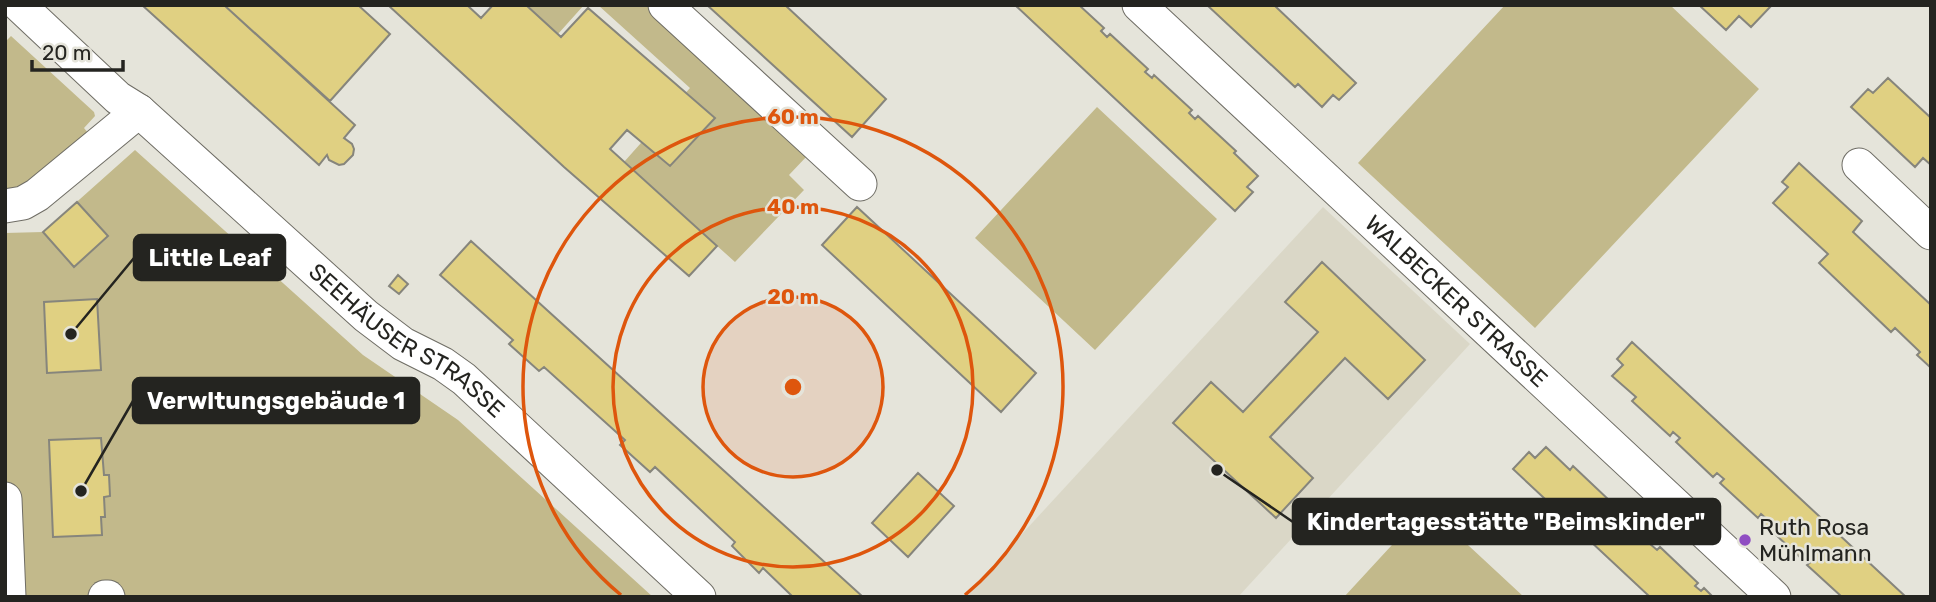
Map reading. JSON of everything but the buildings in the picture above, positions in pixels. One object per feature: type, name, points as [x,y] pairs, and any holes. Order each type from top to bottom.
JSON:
[{"type":"street","name":"SEEHÄUSER STRASSE","points":[[19,5],[118,98],[139,111],[372,321],[403,344],[443,364],[464,379],[699,597]]},
{"type":"street","points":[[665,5],[860,184]]},
{"type":"street","name":"WALBECKER STRASSE","points":[[1139,5],[1774,597]]},
{"type":"street","points":[[5,206],[23,203],[37,195],[139,111]]},
{"type":"street","points":[[1859,165],[1931,233]]},
{"type":"street","points":[[5,499],[9,597]]},
{"type":"shaded area","points":[[526,5],[584,5],[558,34]]},
{"type":"shaded area","points":[[598,5],[646,5],[807,156],[789,175],[804,190],[735,262],[624,162],[690,88]]},
{"type":"shaded area","points":[[1505,5],[1670,5],[1759,89],[1535,328],[1358,163]]},
{"type":"shaded area","points":[[11,36],[94,112],[95,116],[84,128],[88,133],[32,184],[5,192],[5,42]]},
{"type":"shaded area","points":[[1097,107],[1217,219],[1095,350],[975,238]]},
{"type":"shaded area","points":[[135,150],[363,355],[458,420],[653,597],[5,597],[5,233],[43,232]]},
{"type":"shaded area","points":[[1323,207],[1470,344],[1238,597],[964,597]]},
{"type":"shaded area","points":[[1427,507],[1524,597],[1344,597]]},
{"type":"place","name":"Little Leaf","points":[[71,334]]},
{"type":"place","name":"Kindertagesstätte \"Beimskinder\"","points":[[1217,470]]},
{"type":"place","name":"Verwltungsgebäude 1","points":[[81,491]]},
{"type":"place","name":"Ruth Rosa Mühlmann","points":[[1745,540]]}]
